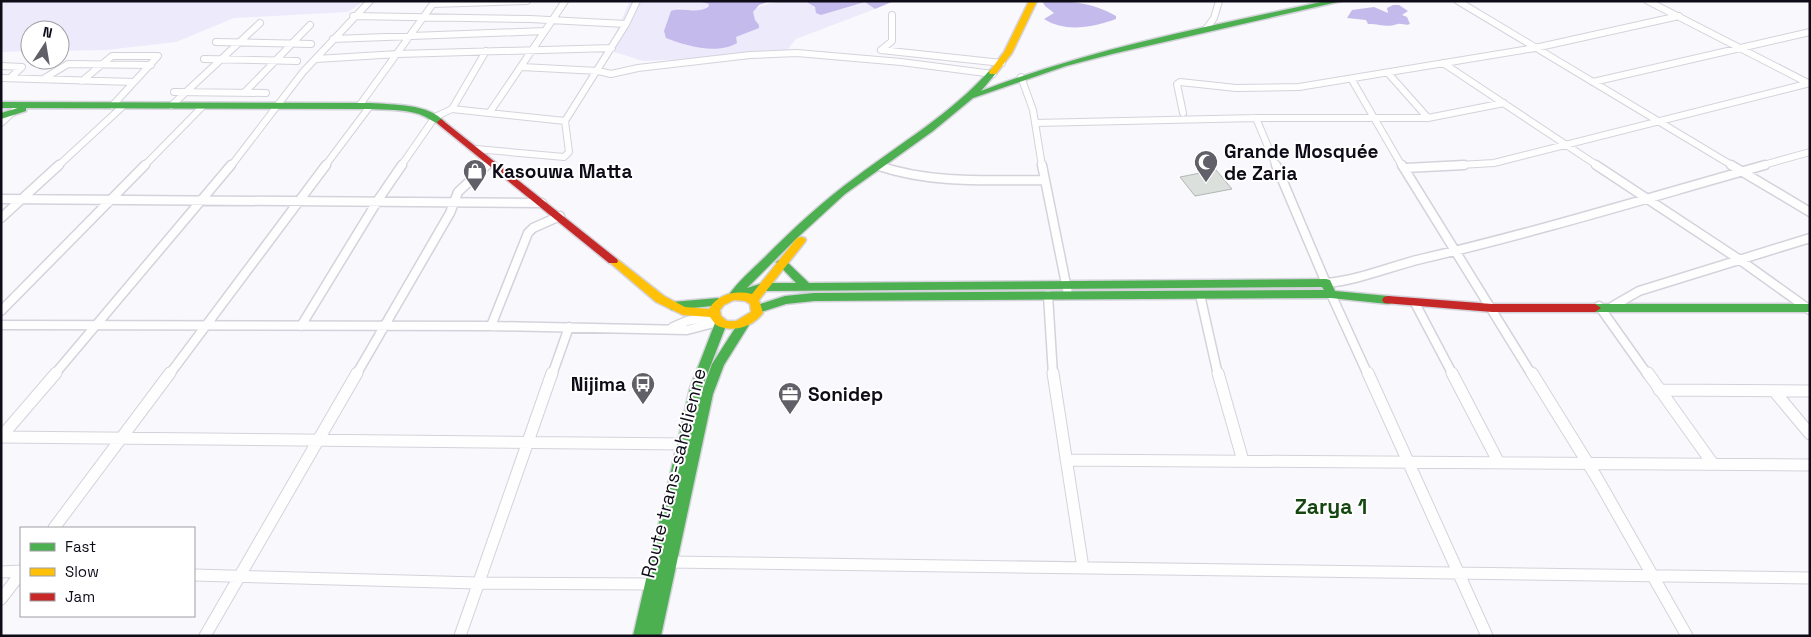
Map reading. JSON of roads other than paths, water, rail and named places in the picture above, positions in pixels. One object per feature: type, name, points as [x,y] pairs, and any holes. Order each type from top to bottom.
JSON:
[{"type":"main road","name":"Route trans-sahélienne","points":[[640,636],[652,584],[662,563],[711,379],[726,349],[743,325],[754,318],[756,304],[763,287],[781,262],[822,220],[976,93],[1002,62],[1033,1]]},
{"type":"main road","name":"Route trans-sahélienne","points":[[976,93],[1078,59],[1338,1]]},
{"type":"main road","points":[[1,105],[365,106],[415,109],[435,117],[672,306],[683,311],[716,319],[732,326],[743,325]]},
{"type":"main road","points":[[1,116],[32,106]]},
{"type":"main road","name":"Route trans-sahélienne","points":[[653,636],[664,584],[662,563],[682,444],[716,319],[718,302],[733,296],[796,231],[883,168]]},
{"type":"main road","points":[[781,262],[807,287]]},
{"type":"main road","points":[[733,296],[743,296],[756,304],[796,298],[1048,295],[1067,290],[1326,283],[1331,294]]},
{"type":"main road","points":[[733,296],[763,287],[1067,290],[1200,294],[1331,294],[1415,304],[1492,308],[1613,306],[1809,309]]},
{"type":"main road","points":[[672,306],[718,302]]},
{"type":"street","points":[[1,437],[203,200],[316,59],[353,16],[370,1]]},
{"type":"street","points":[[55,527],[298,201],[434,3],[527,1]]},
{"type":"street","points":[[490,112],[522,67],[564,1]]},
{"type":"street","points":[[476,149],[564,157],[569,152],[565,121],[612,48],[626,24],[636,1]]},
{"type":"street","points":[[1206,29],[1214,18],[1219,1]]},
{"type":"street","points":[[1458,1],[1810,212]]},
{"type":"street","points":[[1648,1],[1809,84]]},
{"type":"street","points":[[865,58],[881,50],[892,41],[892,15]]},
{"type":"street","points":[[353,16],[553,20],[626,24]]},
{"type":"street","points":[[1183,114],[1177,84],[1180,82],[1236,88],[1276,88],[1352,80],[1535,48],[1679,16]]},
{"type":"street","points":[[171,106],[260,23]]},
{"type":"street","points":[[244,93],[310,25]]},
{"type":"street","points":[[333,40],[545,31]]},
{"type":"street","points":[[1593,82],[1810,32]]},
{"type":"street","points":[[216,42],[311,44]]},
{"type":"street","points":[[316,59],[398,54],[612,48]]},
{"type":"street","points":[[881,50],[1002,62]]},
{"type":"street","points":[[452,109],[486,51]]},
{"type":"street","points":[[522,67],[598,71],[611,74],[638,68],[767,53],[796,53],[865,58],[993,74]]},
{"type":"street","points":[[1,218],[117,106],[134,82],[158,56],[115,56],[101,64],[82,81]]},
{"type":"street","points":[[204,59],[297,61]]},
{"type":"street","points":[[1443,63],[1740,260],[1809,309]]},
{"type":"street","points":[[43,80],[65,64],[151,65]]},
{"type":"street","points":[[1,66],[22,67],[10,78]]},
{"type":"street","points":[[1388,74],[1428,118]]},
{"type":"street","points":[[1021,77],[1033,110],[1044,180],[1067,290]]},
{"type":"street","points":[[1,78],[134,82]]},
{"type":"street","points":[[1352,80],[1373,119],[1406,168],[1589,464],[1687,636]]},
{"type":"street","points":[[1406,168],[1487,164],[1809,84]]},
{"type":"street","points":[[174,92],[266,93]]},
{"type":"street","points":[[1035,123],[1256,118],[1428,118],[1504,103]]},
{"type":"street","points":[[1,311],[203,106]]},
{"type":"street","points":[[300,326],[378,200],[435,117],[452,109],[565,121]]},
{"type":"street","points":[[1,123],[14,112]]},
{"type":"street","points":[[1256,118],[1326,283],[1347,281],[1398,265],[1457,251],[1810,152]]},
{"type":"street","points":[[205,636],[382,327],[450,213],[463,185],[490,162]]},
{"type":"street","points":[[883,168],[922,178],[1044,180]]},
{"type":"street","points":[[1,199],[378,200],[542,203]]},
{"type":"street","points":[[491,326],[528,232],[560,216]]},
{"type":"street","points":[[1613,306],[1639,291],[1810,238]]},
{"type":"street","points":[[1200,294],[1218,375],[1243,461]]},
{"type":"street","points":[[1331,294],[1460,573],[1486,636]]},
{"type":"street","points":[[1048,295],[1053,375],[1083,568]]},
{"type":"street","points":[[1415,304],[1499,463]]},
{"type":"street","points":[[1599,306],[1713,464]]},
{"type":"street","points":[[1,325],[491,326],[670,328],[687,330],[716,319]]},
{"type":"street","points":[[460,636],[526,444],[569,327]]},
{"type":"street","points":[[1660,390],[1810,391]]},
{"type":"street","points":[[1774,391],[1810,434]]},
{"type":"street","points":[[1,437],[526,444],[695,444]]},
{"type":"street","points":[[1066,460],[1810,465]]},
{"type":"street","points":[[662,563],[1810,578]]},
{"type":"street","points":[[1,572],[20,572]]},
{"type":"street","points":[[1,599],[20,573]]},
{"type":"street","points":[[195,575],[477,583],[664,584]]},
{"type":"place","name":"Grande Mosquée de Zaria","points":[[1206,183]]},
{"type":"place","name":"Kasouwa Matta","points":[[475,192]]},
{"type":"place","name":"Nijima","points":[[643,405]]},
{"type":"place","name":"Sonidep","points":[[790,415]]},
{"type":"district","name":"Zarya 1","points":[[1331,507]]}]
